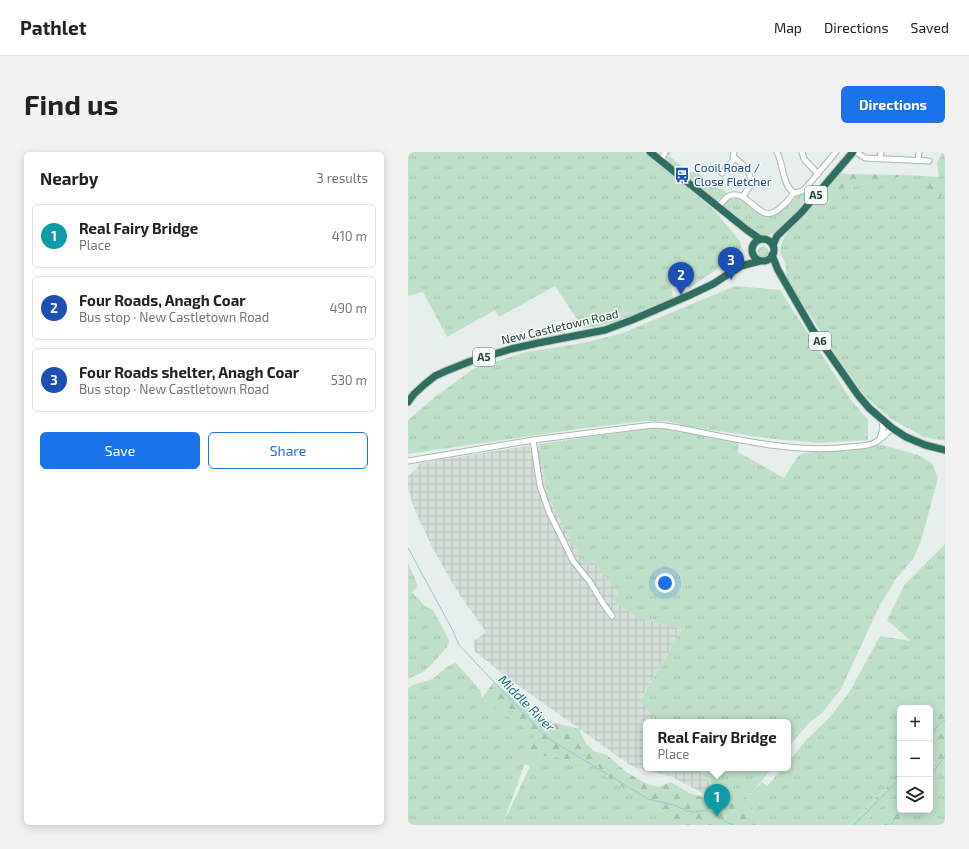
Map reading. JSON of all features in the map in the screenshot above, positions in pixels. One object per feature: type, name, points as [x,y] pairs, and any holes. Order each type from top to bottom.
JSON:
[{"type":"highway","points":[[650,152],[747,230],[773,245],[774,250],[768,260],[762,261],[754,258],[747,230]]},
{"type":"highway","name":"A5","points":[[773,245],[777,236],[801,213],[853,152]]},
{"type":"highway","name":"A5","points":[[763,239],[777,236]]},
{"type":"highway","points":[[752,247],[763,239]]},
{"type":"highway","name":"A5","points":[[741,266],[752,247]]},
{"type":"highway","name":"A6","points":[[772,255],[778,270],[812,329],[858,395],[869,408],[892,428],[906,437],[925,445],[945,450]]},
{"type":"highway","name":"A5","points":[[741,266],[762,261]]},
{"type":"highway","name":"A6","points":[[762,261],[778,270]]},
{"type":"highway","name":"New Castletown Road","points":[[408,402],[425,384],[435,376],[446,371],[511,349],[605,330],[663,308],[713,284],[741,266]]},
{"type":"street","points":[[661,160],[665,152]]},
{"type":"street","points":[[734,152],[733,155],[745,167],[750,177],[750,186],[743,197]]},
{"type":"street","points":[[777,152],[787,186],[793,193],[799,193],[804,190],[836,152]]},
{"type":"street","points":[[802,152],[804,159],[818,174]]},
{"type":"street","points":[[856,152],[867,160],[880,158],[929,161]]},
{"type":"street","points":[[880,158],[881,152]]},
{"type":"street","points":[[918,160],[919,152]]},
{"type":"street","points":[[722,173],[735,158]]},
{"type":"street","points":[[718,206],[728,196],[736,194],[743,197],[760,211],[764,213],[772,213],[780,209],[793,193]]},
{"type":"street","points":[[879,440],[883,429],[882,420]]},
{"type":"street","points":[[408,461],[534,440],[653,425],[668,425],[766,444],[829,450],[868,445],[879,440],[892,428]]},
{"type":"street","points":[[534,440],[540,486],[549,512],[573,561],[590,582],[612,616]]},
{"type":"shaded area","points":[[539,444],[547,494],[584,564],[593,561],[618,592],[613,601],[640,619],[682,629],[640,700],[656,719],[643,719],[643,769],[633,767],[512,681],[474,651],[474,641],[486,632],[457,591],[432,547],[414,508],[408,489],[408,476],[420,463]]},
{"type":"shaded area","points":[[649,771],[700,771],[726,801],[714,799],[670,776]]},
{"type":"green space","points":[[408,152],[644,152],[714,210],[739,240],[742,247],[737,256],[689,288],[676,281],[666,271],[670,278],[673,299],[617,321],[594,327],[583,328],[555,286],[499,317],[495,310],[447,337],[423,292],[408,296]]},
{"type":"green space","points":[[669,152],[671,153],[669,156],[689,172],[704,169],[700,175],[718,189],[723,189],[727,193],[717,201],[666,159]]},
{"type":"green space","points":[[942,152],[945,152],[945,441],[924,437],[902,425],[890,418],[865,396],[839,360],[787,279],[785,262],[780,253],[781,244],[786,234],[825,192],[907,175],[939,177],[937,163]]},
{"type":"green space","points":[[840,172],[847,174],[907,175],[825,192]]},
{"type":"green space","points":[[934,180],[940,183],[943,192],[938,202],[935,201],[926,184],[927,181]]},
{"type":"green space","points":[[807,190],[812,193],[800,206],[800,208],[781,229],[769,235],[756,233],[724,207],[730,199],[739,198],[759,214],[771,216],[782,211],[795,198]]},
{"type":"green space","points":[[945,239],[945,249],[932,261],[928,258],[940,247],[934,247],[933,242]]},
{"type":"green space","points":[[763,246],[767,248],[769,252],[767,256],[763,258],[759,256],[757,252],[759,248]]},
{"type":"green space","points":[[735,286],[780,290],[851,400],[868,420],[868,440],[819,443],[774,439],[696,428],[666,421],[645,421],[585,428],[408,454],[408,420],[435,397],[473,369],[527,352],[582,343],[620,334]]},
{"type":"green space","points":[[652,428],[668,428],[709,438],[739,442],[738,452],[784,478],[798,456],[805,453],[883,445],[918,455],[932,463],[938,478],[921,541],[913,559],[895,580],[879,607],[841,689],[822,713],[810,722],[791,744],[791,719],[655,719],[640,701],[682,629],[640,619],[613,601],[618,592],[593,561],[587,565],[584,564],[547,494],[539,444]]},
{"type":"green space","points":[[945,544],[945,706],[933,721],[933,705],[897,705],[897,774],[888,786],[849,825],[761,825],[752,811],[753,802],[780,771],[791,771],[791,758],[807,739],[829,718],[850,691],[880,636],[911,641],[887,620],[905,584]]},
{"type":"green space","points":[[408,563],[418,586],[412,592],[425,606],[433,610],[449,640],[448,646],[433,663],[423,672],[408,679]]},
{"type":"green space","points":[[456,663],[480,690],[482,698],[535,735],[503,824],[530,766],[544,756],[557,757],[599,767],[608,778],[642,800],[651,803],[680,825],[408,825],[408,688],[432,679],[452,664]]},
{"type":"green space","points":[[494,682],[523,706],[531,708],[551,722],[579,729],[586,744],[594,751],[607,755],[626,772],[647,784],[659,787],[671,782],[689,793],[735,803],[750,795],[762,782],[767,786],[753,802],[752,811],[761,825],[680,825],[651,803],[642,800],[608,778],[599,767],[557,757],[544,756],[530,766],[524,764],[535,735],[482,698]]},
{"type":"green space","points":[[945,706],[945,770],[933,784],[933,765],[935,762],[933,761],[933,721]]},
{"type":"green space","points":[[945,770],[945,825],[896,825],[906,813],[933,813],[933,784]]},
{"type":"green space","points":[[700,771],[770,771],[750,795],[735,803],[726,801]]},
{"type":"green space","points":[[897,774],[897,790],[886,802],[861,825],[849,825],[888,786]]},
{"type":"green space","points":[[897,790],[897,808],[882,825],[861,825]]},
{"type":"green space","points":[[945,796],[945,804],[926,824],[917,825],[927,813],[933,813],[933,807]]},
{"type":"green space","points":[[897,808],[897,813],[906,813],[896,825],[882,825]]},
{"type":"waterway","name":"Middle River","points":[[408,548],[452,629],[459,645],[546,737],[648,799],[674,805],[687,811],[695,812],[705,810],[716,814],[724,821],[733,825]]},
{"type":"waterway","points":[[933,733],[939,724],[945,720]]},
{"type":"waterway","name":"Middle River","points":[[933,772],[945,756]]},
{"type":"waterway","points":[[854,825],[897,782]]},
{"type":"waterway","name":"Middle River","points":[[890,825],[900,813]]},
{"type":"place","name":"Cooil Road / Close Fletcher","points":[[682,175]]},
{"type":"place","name":"Four Roads shelter, Anagh Coar","points":[[731,280]]},
{"type":"place","name":"Four Roads, Anagh Coar","points":[[681,295]]},
{"type":"place","name":"Real Fairy Bridge","points":[[717,817]]}]
